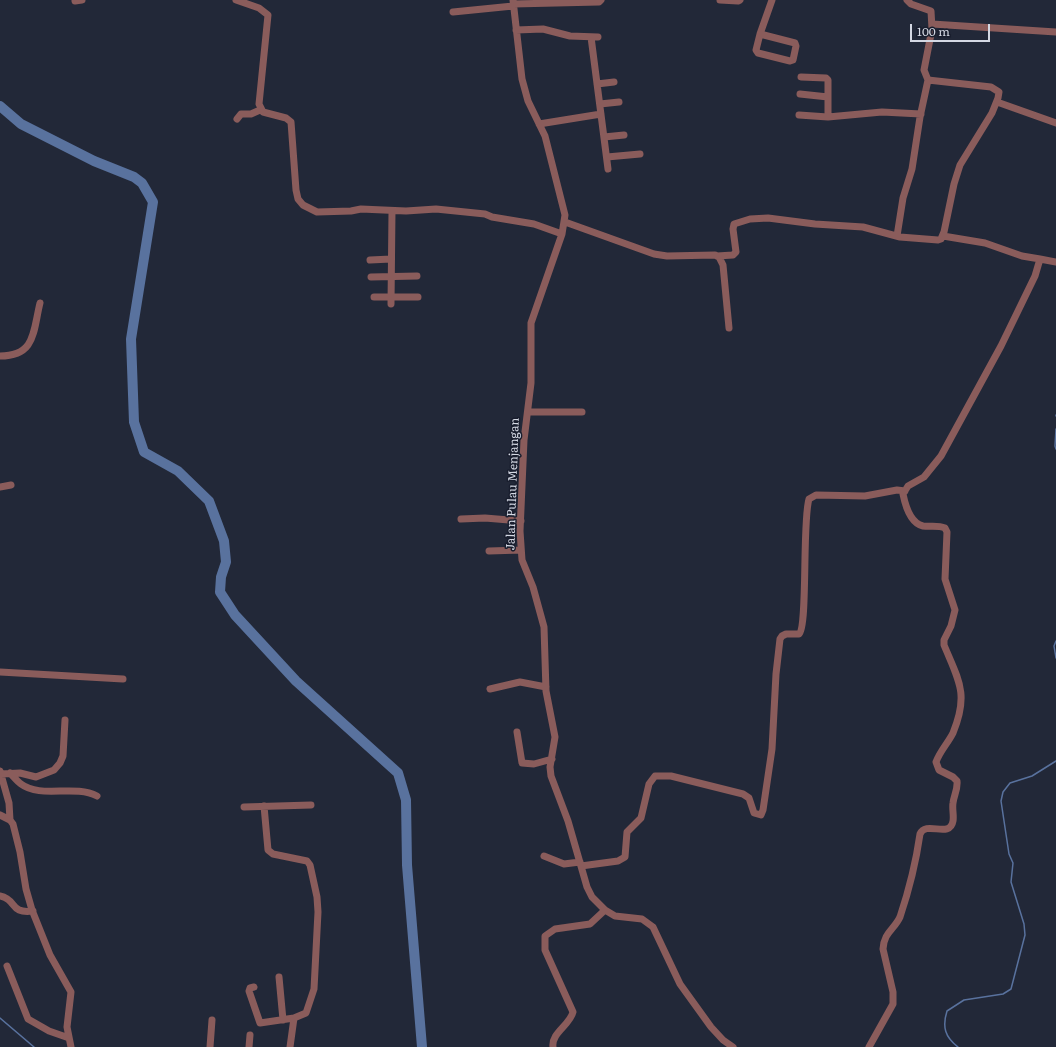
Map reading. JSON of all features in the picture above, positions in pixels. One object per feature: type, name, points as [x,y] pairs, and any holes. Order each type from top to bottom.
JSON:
[{"type":"street","points":[[236,0],[265,11],[269,18],[259,91],[260,110]]},
{"type":"street","points":[[453,12],[513,3],[599,2],[601,0]]},
{"type":"street","points":[[720,0],[740,0]]},
{"type":"street","points":[[760,34],[795,44],[796,46],[792,61],[758,53],[756,50],[760,34],[772,0]]},
{"type":"street","points":[[897,236],[903,198],[912,169],[928,80],[924,70],[932,24],[931,11],[911,4],[907,0]]},
{"type":"street","name":"Jalan Pulau Menjangan","points":[[513,3],[522,79],[528,101],[546,142],[564,209],[565,222],[531,323],[531,383],[524,440],[520,550],[544,627],[546,688],[554,730],[551,776],[568,821],[587,887],[596,902],[605,910],[620,917],[642,919],[652,927],[680,984],[711,1027],[723,1040],[733,1047]]},
{"type":"street","points":[[932,24],[1056,32]]},
{"type":"street","points":[[516,30],[543,29],[570,36],[594,37],[597,84],[608,169]]},
{"type":"street","points":[[801,77],[827,79],[828,116]]},
{"type":"street","points":[[565,222],[654,254],[667,256],[733,255],[736,252],[733,229],[734,224],[756,218],[863,227],[897,236],[938,240],[943,236],[954,184],[963,157],[985,124],[997,102],[999,92],[994,88],[928,80]]},
{"type":"street","points":[[597,84],[614,82]]},
{"type":"street","points":[[800,94],[828,97]]},
{"type":"street","points":[[600,104],[619,102]]},
{"type":"street","points":[[997,102],[1056,123]]},
{"type":"street","points":[[237,119],[241,114],[252,114],[260,110]]},
{"type":"street","points":[[260,110],[265,113],[286,118],[290,122],[298,199],[303,205],[311,210],[325,212],[351,211],[358,209],[392,211],[433,208],[482,214],[534,224],[562,234]]},
{"type":"street","points":[[799,115],[828,116],[882,112],[921,114]]},
{"type":"street","points":[[539,124],[601,114]]},
{"type":"street","points":[[604,137],[624,135]]},
{"type":"street","points":[[607,157],[640,154]]},
{"type":"street","points":[[391,301],[392,211]]},
{"type":"street","points":[[943,236],[985,243],[1022,256],[1056,262]]},
{"type":"street","points":[[717,256],[721,259],[723,264],[729,328]]},
{"type":"street","points":[[370,260],[391,259]]},
{"type":"street","points":[[869,1047],[893,1004],[893,992],[883,949],[883,942],[899,918],[922,831],[927,828],[946,829],[952,825],[952,804],[957,784],[956,779],[939,770],[936,762],[953,732],[963,696],[960,680],[944,645],[944,640],[951,626],[955,610],[945,579],[947,532],[945,528],[941,526],[922,526],[913,519],[904,498],[905,491],[908,486],[924,477],[941,456],[998,353],[1035,276],[1040,260]]},
{"type":"street","points":[[372,277],[417,276]]},
{"type":"street","points":[[374,297],[391,301],[418,297]]},
{"type":"street","points":[[0,356],[19,353],[28,346],[40,303]]},
{"type":"street","points":[[528,412],[582,412]]},
{"type":"street","points":[[0,486],[11,485]]},
{"type":"street","points":[[544,856],[564,864],[618,861],[625,857],[627,832],[643,814],[649,784],[655,776],[671,776],[743,794],[749,798],[754,813],[761,815],[772,749],[776,674],[780,639],[786,634],[799,634],[802,628],[805,598],[805,537],[809,499],[816,495],[865,496],[897,490],[905,491]]},
{"type":"street","points":[[462,519],[485,518],[521,521]]},
{"type":"street","points":[[489,551],[520,550]]},
{"type":"street","points":[[0,672],[124,679]]},
{"type":"street","points":[[490,689],[520,682],[546,688]]},
{"type":"street","points":[[65,720],[63,756],[58,767],[50,772],[36,777],[20,773],[1,773],[8,803],[10,820],[18,840],[26,889],[33,911],[50,955],[71,992],[67,1027],[71,1047]]},
{"type":"street","points":[[517,732],[522,763],[534,764],[552,759]]},
{"type":"street","points":[[10,773],[20,784],[30,788],[42,790],[82,790],[97,796]]},
{"type":"street","points":[[244,807],[311,805]]},
{"type":"street","points":[[254,987],[250,988],[249,991],[259,1022],[267,1023],[294,1018],[306,1013],[313,995],[318,902],[310,865],[307,861],[273,854],[268,850],[264,806]]},
{"type":"street","points":[[0,815],[10,820]]},
{"type":"street","points":[[0,896],[10,900],[17,910],[23,912],[33,911]]},
{"type":"street","points":[[553,1047],[556,1036],[572,1016],[573,1012],[545,950],[545,936],[555,929],[590,924],[605,910]]},
{"type":"street","points":[[7,966],[28,1019],[49,1031],[69,1038]]},
{"type":"street","points":[[279,977],[283,1020]]},
{"type":"street","points":[[290,1047],[294,1018]]},
{"type":"street","points":[[210,1047],[212,1020]]},
{"type":"street","points":[[249,1047],[250,1035]]},
{"type":"waterway","points":[[0,106],[21,124],[94,161],[134,177],[142,183],[153,202],[131,339],[134,422],[144,452],[178,471],[209,501],[224,541],[226,562],[221,577],[220,592],[235,615],[296,681],[398,773],[406,800],[407,865],[422,1047]]},
{"type":"waterway","points":[[1056,429],[1056,449]]},
{"type":"waterway","points":[[1056,641],[1054,646],[1056,658]]},
{"type":"waterway","points":[[958,1047],[947,1035],[945,1027],[947,1011],[964,1000],[1003,994],[1011,989],[1025,935],[1024,924],[1011,882],[1013,863],[1009,854],[1001,801],[1003,792],[1010,783],[1032,776],[1056,761]]},
{"type":"waterway","points":[[0,1018],[34,1047]]}]
